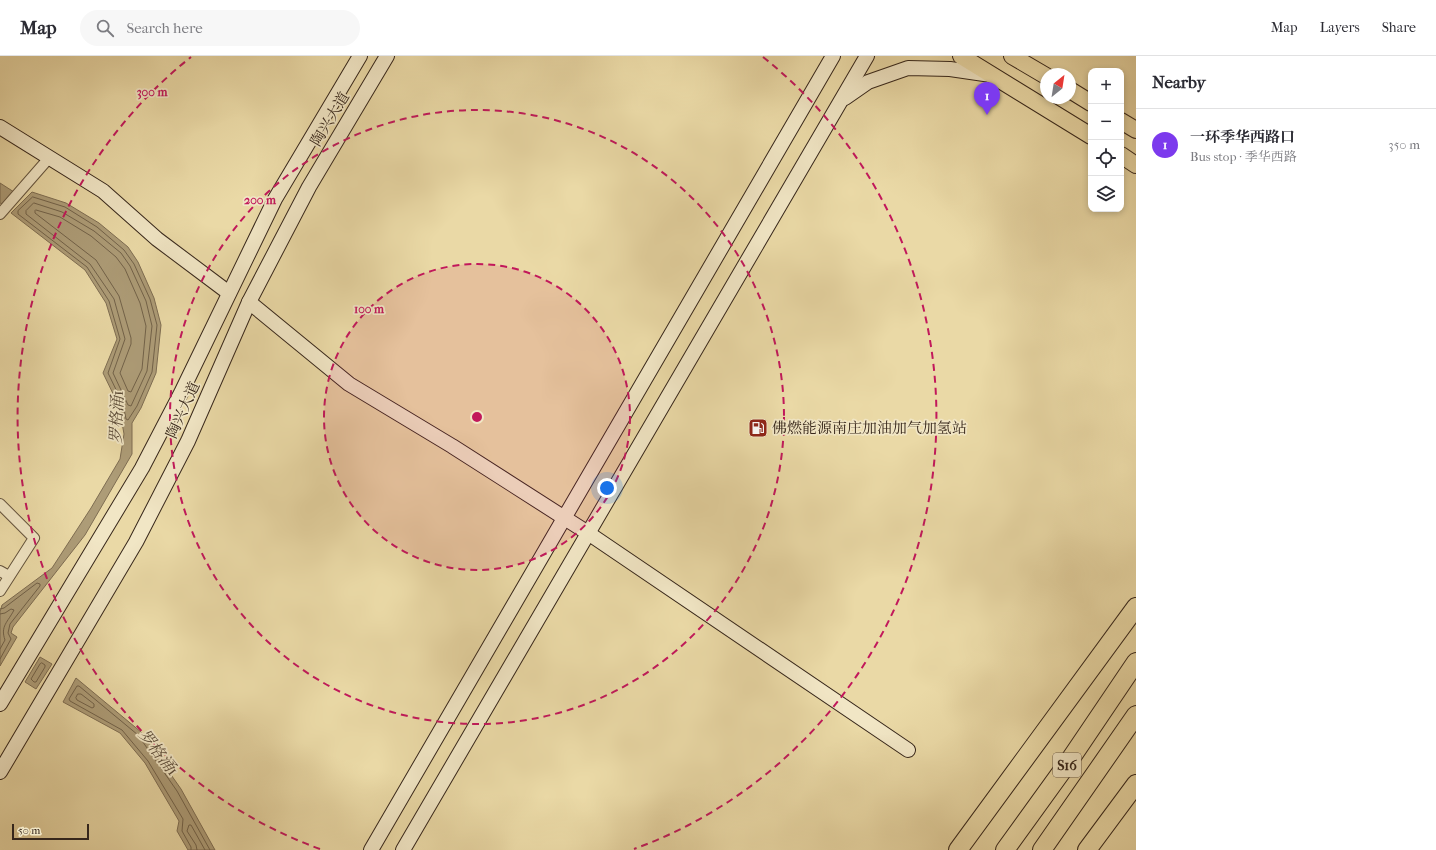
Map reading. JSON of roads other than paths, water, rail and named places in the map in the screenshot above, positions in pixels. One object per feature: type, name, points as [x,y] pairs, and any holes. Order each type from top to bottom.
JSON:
[{"type":"highway","points":[[958,850],[1136,607]]},
{"type":"highway","name":"S16","points":[[1005,850],[1066,767],[1136,662]]},
{"type":"highway","name":"S16","points":[[1042,850],[1136,715]]},
{"type":"highway","points":[[1088,850],[1136,784]]},
{"type":"main road","points":[[961,56],[1088,134]]},
{"type":"main road","points":[[1012,56],[1040,72]]},
{"type":"main road","points":[[1076,94],[1088,101]]},
{"type":"main road","points":[[1124,123],[1136,130]]},
{"type":"main road","points":[[1124,158],[1136,165]]},
{"type":"street","name":"陶兴大道","points":[[0,704],[142,468],[275,199],[360,56]]},
{"type":"street","name":"陶兴大道","points":[[0,772],[136,542],[188,441],[249,302],[309,187],[387,56]]},
{"type":"street","points":[[825,71],[826,56]]},
{"type":"street","points":[[371,850],[833,56]]},
{"type":"street","points":[[403,850],[867,56]]},
{"type":"street","points":[[840,102],[868,82],[908,68],[950,69],[994,76]]},
{"type":"street","points":[[0,127],[103,191],[157,239],[229,293]]},
{"type":"street","points":[[0,214],[49,158]]},
{"type":"street","points":[[249,302],[349,384],[452,446],[588,533],[908,750]]},
{"type":"street","points":[[0,504],[34,538],[0,590]]},
{"type":"street","points":[[0,571],[9,576]]},
{"type":"water","points":[[0,183],[14,192],[4,205],[0,203]]},
{"type":"water","points":[[32,192],[66,203],[99,223],[128,247],[138,262],[154,298],[161,325],[156,373],[141,408],[132,423],[132,454],[85,535],[13,627],[11,633],[17,637],[0,666],[0,612],[2,605],[52,568],[91,508],[120,459],[124,434],[119,406],[103,373],[117,339],[106,303],[85,270],[11,213]]},
{"type":"water","points":[[40,657],[52,664],[36,689],[25,682]]},
{"type":"water","points":[[76,678],[141,732],[181,789],[215,850],[188,850],[177,831],[179,821],[145,763],[120,733],[63,702]]},
{"type":"place","name":"一环季华西路口","points":[[987,115]]},
{"type":"place","name":"佛燃能源南庄加油加气加氢站","points":[[758,428]]},
{"type":"water label","name":"罗格涌1","points":[[116,417]]},
{"type":"water label","name":"罗格涌1","points":[[159,752]]}]
